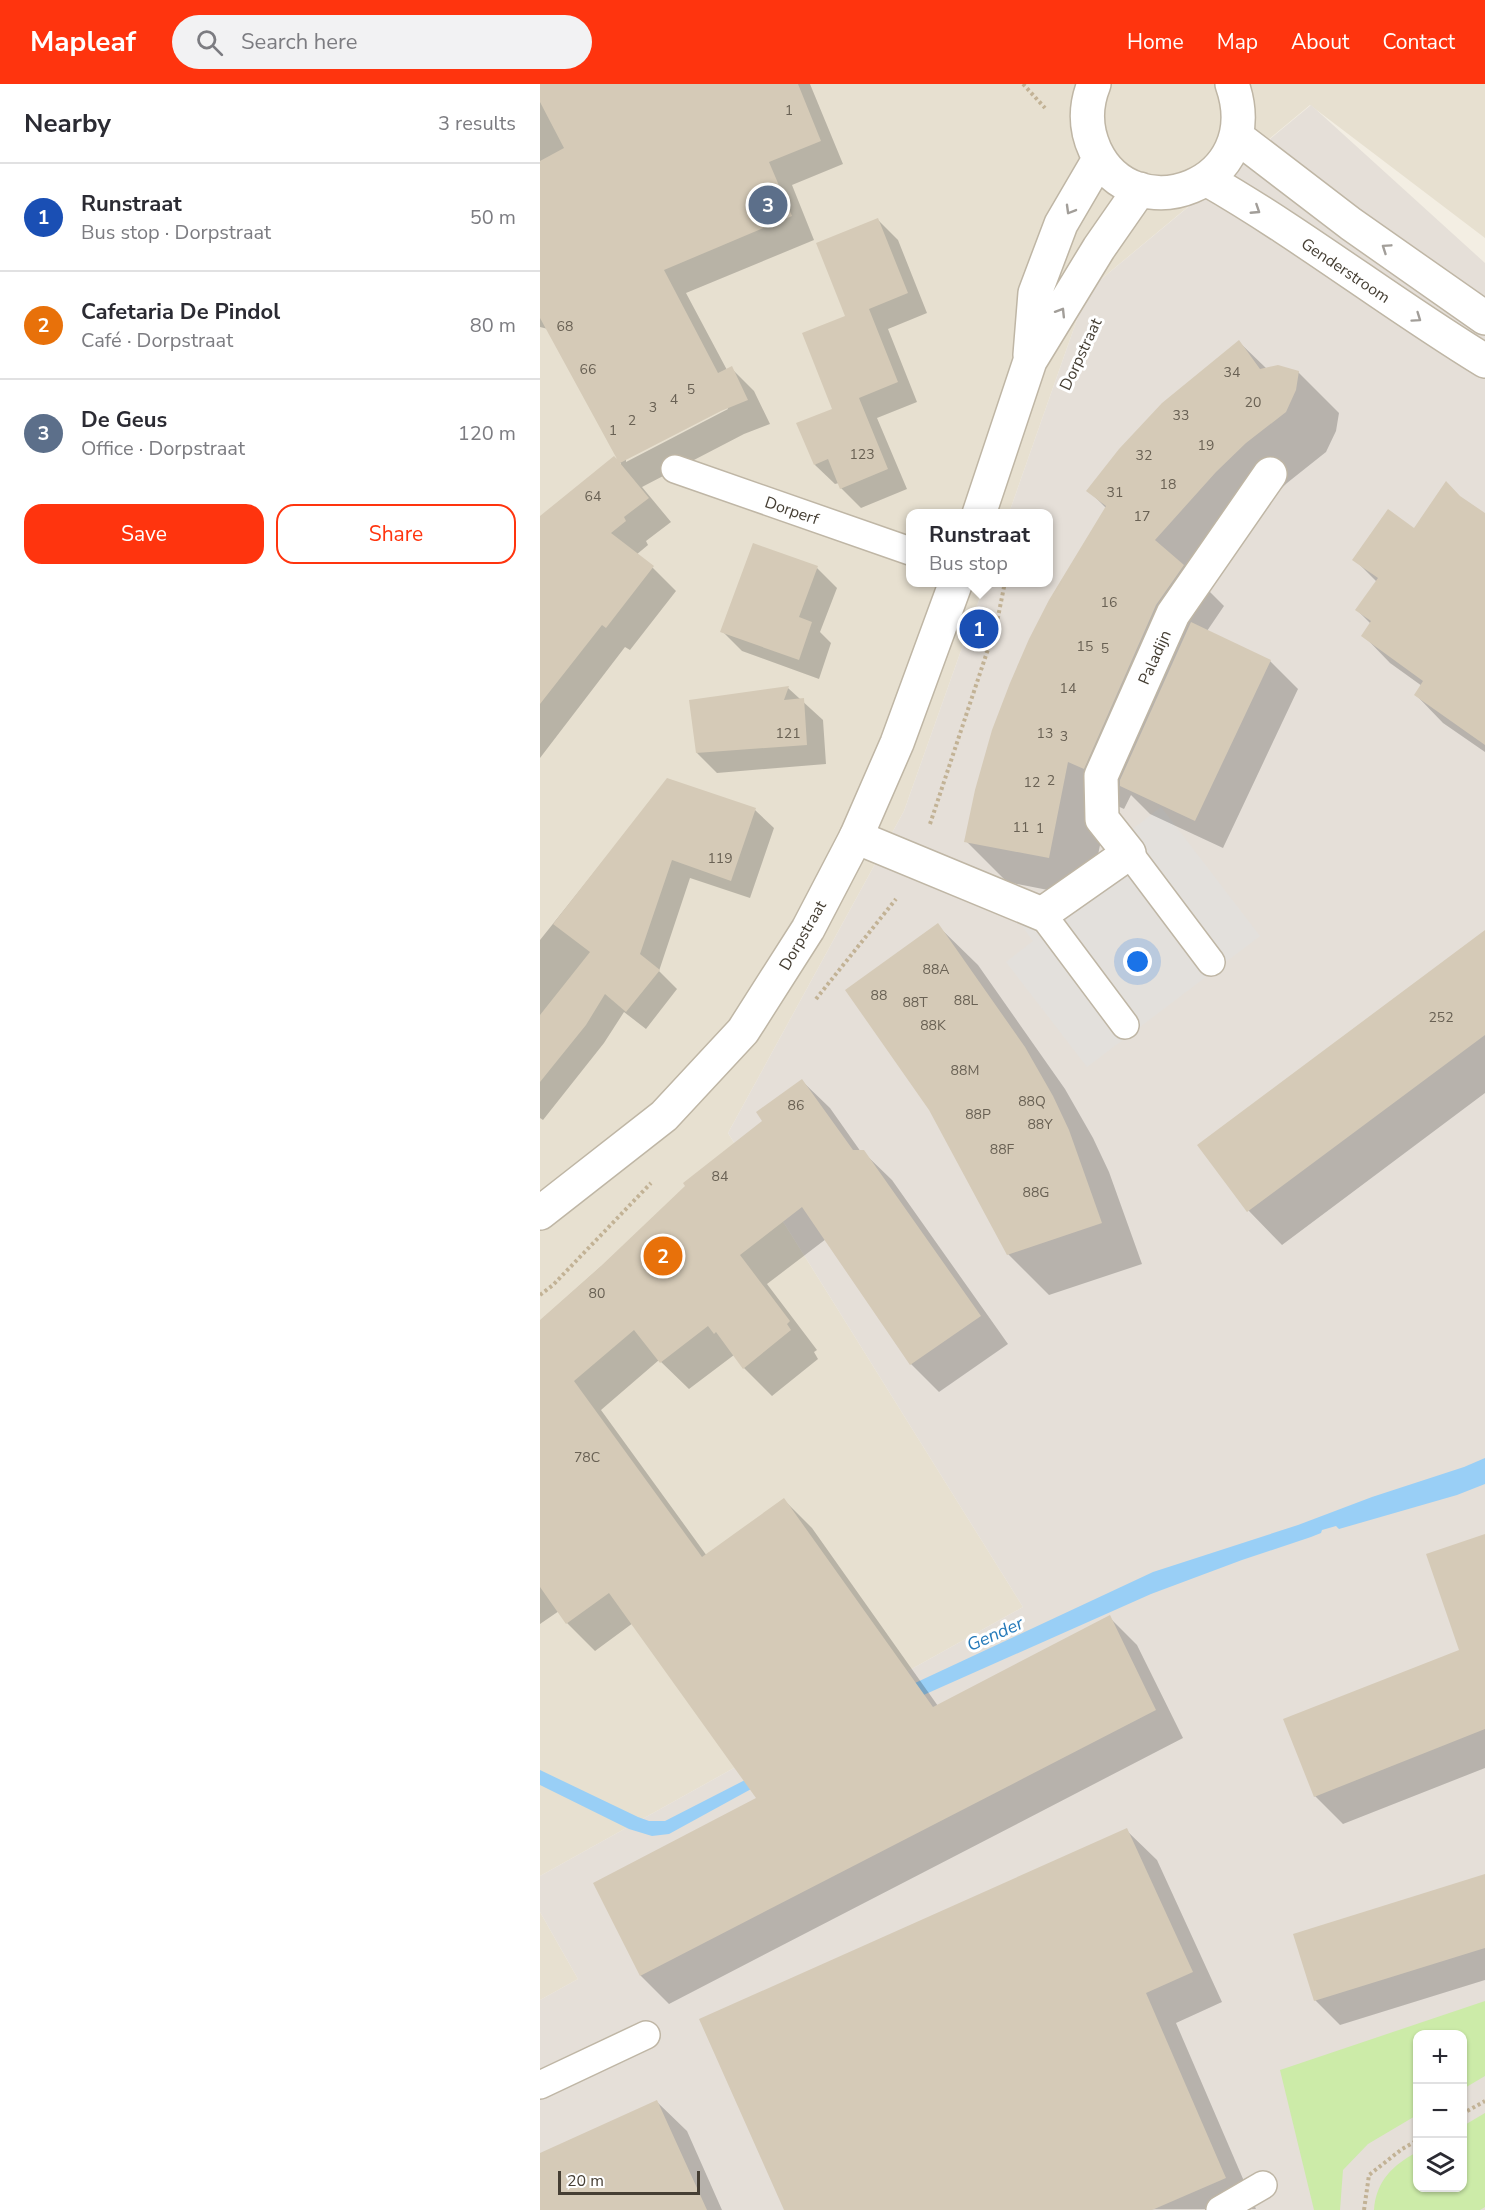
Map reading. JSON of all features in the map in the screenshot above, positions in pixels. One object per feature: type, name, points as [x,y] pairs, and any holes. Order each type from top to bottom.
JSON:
[{"type":"street","points":[[1087,86],[1086,120],[1090,140],[1099,159],[1128,185],[1162,193],[1180,191],[1206,179],[1224,162],[1233,147],[1239,125],[1238,102],[1232,84]]},
{"type":"street","points":[[1236,136],[1351,224],[1485,318]]},
{"type":"street","name":"Dorpstraat","points":[[1030,361],[1035,293],[1061,224],[1099,159]]},
{"type":"street","name":"Genderstroom","points":[[1206,179],[1315,248],[1434,330],[1485,361]]},
{"type":"street","name":"Dorpstraat","points":[[980,509],[1030,361],[1099,248],[1140,189]]},
{"type":"street","name":"Paladijn","points":[[1129,853],[1102,819],[1101,776],[1173,614],[1270,474]]},
{"type":"street","name":"Dorpstraat","points":[[540,1213],[664,1116],[743,1031],[808,929],[856,837],[897,743],[954,587]]},
{"type":"street","points":[[856,837],[1042,914],[1129,853]]},
{"type":"lane","name":"Dorperf","points":[[675,470],[906,550]]},
{"type":"lane","name":"Paladijn","points":[[1129,853],[1211,962]]},
{"type":"lane","points":[[1042,914],[1125,1025]]},
{"type":"lane","points":[[540,2085],[646,2035]]},
{"type":"lane","points":[[1220,2210],[1263,2185]]},
{"type":"path","points":[[1467,2111],[1485,2101]]},
{"type":"path","points":[[1364,2210],[1369,2175],[1413,2143]]},
{"type":"shaded area","points":[[540,84],[1485,84],[1485,238],[1310,105],[1087,291],[1010,509],[906,509],[906,587],[984,587],[904,811],[728,1133],[1023,1607],[540,1876]]},
{"type":"shaded area","points":[[1311,105],[1485,263],[1485,2210],[540,2210],[540,2000],[578,1979],[540,1912],[540,1876],[1023,1607],[728,1133],[904,811],[984,587],[1053,587],[1053,509],[1010,509],[1087,291]]},
{"type":"shaded area","points":[[1161,807],[1260,936],[1087,1067],[1006,962],[1033,941],[1017,919]]},
{"type":"shaded area","points":[[540,1912],[578,1979],[540,2000]]},
{"type":"green space","points":[[1485,2001],[1485,2076],[1467,2087],[1467,2030],[1413,2030],[1413,2117],[1368,2144],[1343,2170],[1340,2210],[1314,2210],[1280,2070]]},
{"type":"green space","points":[[1485,2113],[1485,2207],[1480,2210],[1374,2210],[1382,2182],[1393,2168],[1413,2154],[1413,2192],[1467,2192],[1467,2124]]},
{"type":"water","points":[[1485,1458],[1485,1484],[1457,1495],[1339,1529],[1336,1526],[1322,1530],[1321,1533],[1311,1537],[1151,1594],[919,1697],[669,1834],[652,1836],[629,1829],[540,1785],[540,1770],[638,1817],[649,1821],[665,1821],[786,1759],[915,1683],[1153,1572],[1298,1525]]},
{"type":"building","points":[[540,84],[798,84],[821,141],[769,162],[792,216],[664,270],[718,373],[732,366],[748,400],[721,411],[620,463],[649,498],[624,517],[626,521],[611,533],[654,566],[606,628],[602,625],[540,704],[540,516],[614,456],[617,459],[540,318],[540,161],[564,148],[540,102]]},
{"type":"building","points":[[878,218],[908,293],[869,309],[898,382],[859,398],[888,469],[840,489],[828,459],[814,465],[796,423],[832,409],[802,333],[845,316],[816,243]]},
{"type":"building","points":[[1239,340],[1260,369],[1278,365],[1299,371],[1296,390],[1286,412],[1246,443],[1216,472],[1155,540],[1184,565],[1156,605],[1084,769],[1068,762],[1049,858],[964,842],[975,790],[992,730],[1010,683],[1049,600],[1106,506],[1086,491],[1119,449],[1162,403]]},
{"type":"building","points":[[1446,481],[1460,496],[1485,513],[1485,745],[1414,695],[1423,681],[1361,636],[1371,621],[1355,610],[1378,578],[1352,560],[1388,509],[1414,528]]},
{"type":"building","points":[[753,543],[818,566],[799,617],[812,622],[799,660],[720,632]]},
{"type":"building","points":[[1191,622],[1271,660],[1195,821],[1120,786],[1120,780]]},
{"type":"building","points":[[789,686],[784,700],[804,698],[807,745],[696,753],[689,700]]},
{"type":"building","points":[[667,778],[756,808],[731,881],[672,860],[640,954],[660,970],[626,1012],[605,994],[586,1025],[540,1082],[540,1015],[590,952],[553,924]]},
{"type":"building","points":[[938,923],[1025,1047],[1053,1096],[1069,1130],[1102,1223],[1007,1255],[929,1110],[845,990]]},
{"type":"building","points":[[1485,930],[1485,1035],[1247,1212],[1197,1145]]},
{"type":"building","points":[[802,1079],[853,1150],[864,1150],[981,1316],[910,1365],[802,1207],[740,1255],[790,1321],[787,1324],[791,1330],[743,1369],[716,1332],[714,1334],[708,1326],[660,1363],[634,1330],[574,1381],[702,1557],[784,1498],[933,1707],[1110,1615],[1156,1710],[640,1976],[593,1883],[756,1798],[609,1593],[566,1624],[540,1587],[540,1320],[685,1186],[683,1183],[762,1121],[756,1112]]},
{"type":"building","points":[[1485,1534],[1485,1729],[1314,1797],[1283,1719],[1459,1650],[1426,1554]]},
{"type":"building","points":[[1127,1828],[1193,1972],[1146,1993],[1226,2178],[1152,2210],[784,2210],[699,2019]]},
{"type":"building","points":[[1485,1874],[1485,1948],[1314,2001],[1293,1934]]},
{"type":"building","points":[[657,2100],[707,2210],[540,2210],[540,2153]]},
{"type":"place","name":"De Geus","points":[[768,205]]},
{"type":"place","name":"Runstraat","points":[[979,629]]},
{"type":"place","name":"Cafetaria De Pindol","points":[[663,1256]]},
{"type":"water label","name":"Gender","points":[[995,1634]]}]
